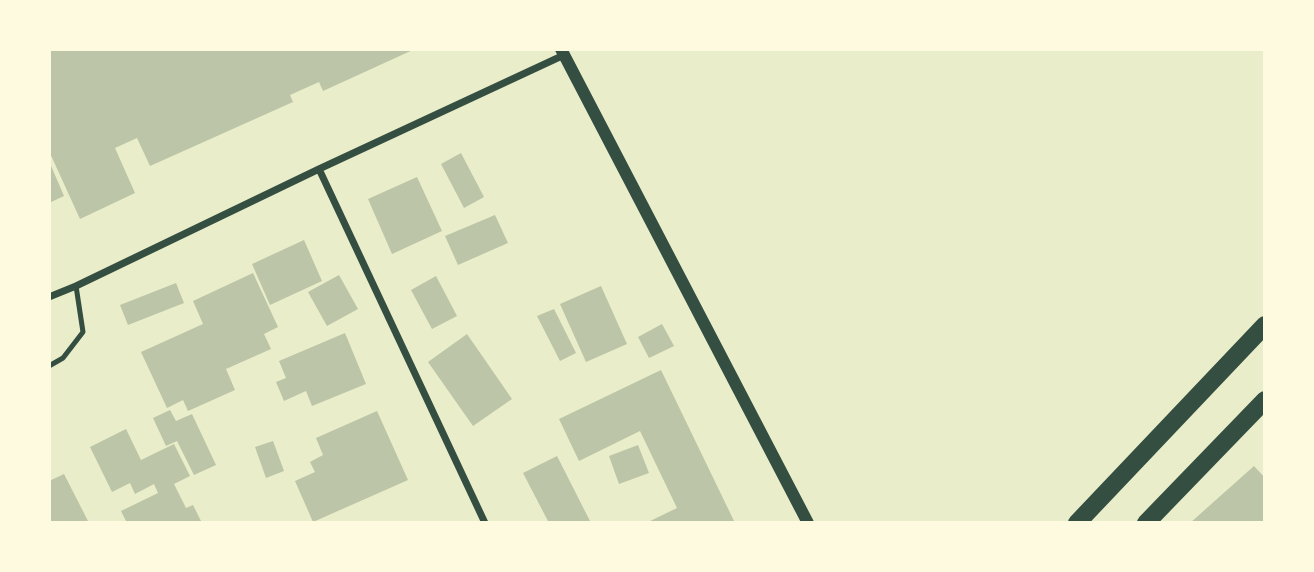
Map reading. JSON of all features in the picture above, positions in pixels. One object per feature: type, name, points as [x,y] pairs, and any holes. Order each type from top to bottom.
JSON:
[{"type":"main road","points":[[1077,523],[1265,324]]},
{"type":"main road","points":[[1146,523],[1265,400]]},
{"type":"street","points":[[49,298],[563,52],[808,523]]},
{"type":"street","points":[[319,169],[485,523]]},
{"type":"lane","points":[[49,366],[63,358],[83,332],[76,286]]},
{"type":"building","points":[[49,49],[415,49],[323,91],[319,82],[290,95],[293,102],[150,166],[137,138],[115,148],[135,193],[80,219],[49,151]]},
{"type":"building","points":[[461,153],[484,197],[464,208],[441,164]]},
{"type":"building","points":[[49,161],[64,196],[49,203]]},
{"type":"building","points":[[417,177],[442,231],[392,254],[368,199]]},
{"type":"building","points":[[495,215],[508,243],[458,265],[445,236]]},
{"type":"building","points":[[304,240],[322,281],[270,305],[252,264]]},
{"type":"building","points":[[253,273],[278,327],[264,334],[271,349],[226,369],[235,390],[188,411],[183,400],[167,408],[141,352],[203,324],[193,301]]},
{"type":"building","points":[[339,275],[358,309],[327,326],[308,292]]},
{"type":"building","points":[[436,276],[457,316],[432,329],[411,290]]},
{"type":"building","points":[[176,283],[184,303],[128,325],[120,305]]},
{"type":"building","points":[[601,286],[627,344],[586,362],[560,304]]},
{"type":"building","points":[[554,309],[576,353],[560,361],[537,316]]},
{"type":"building","points":[[662,324],[674,346],[649,358],[638,337]]},
{"type":"building","points":[[345,333],[366,384],[312,406],[306,391],[284,401],[276,382],[286,378],[279,361]]},
{"type":"building","points":[[467,334],[512,399],[473,426],[428,362]]},
{"type":"building","points":[[661,370],[735,523],[646,523],[677,508],[640,431],[579,461],[559,419]]},
{"type":"building","points":[[170,410],[176,421],[192,414],[216,465],[194,475],[177,441],[166,446],[153,418]]},
{"type":"building","points":[[377,411],[408,480],[313,522],[295,481],[315,472],[310,462],[323,455],[316,438]]},
{"type":"building","points":[[126,429],[141,460],[174,444],[190,476],[174,484],[186,508],[193,505],[202,523],[127,523],[121,511],[158,493],[154,484],[135,494],[130,483],[112,492],[90,447]]},
{"type":"building","points":[[273,441],[284,471],[266,478],[255,447]]},
{"type":"building","points":[[638,445],[649,473],[619,484],[609,456]]},
{"type":"building","points":[[557,456],[591,523],[549,523],[523,473]]},
{"type":"building","points":[[1254,466],[1265,478],[1265,523],[1190,523]]},
{"type":"building","points":[[64,474],[89,523],[49,523],[49,481]]}]
